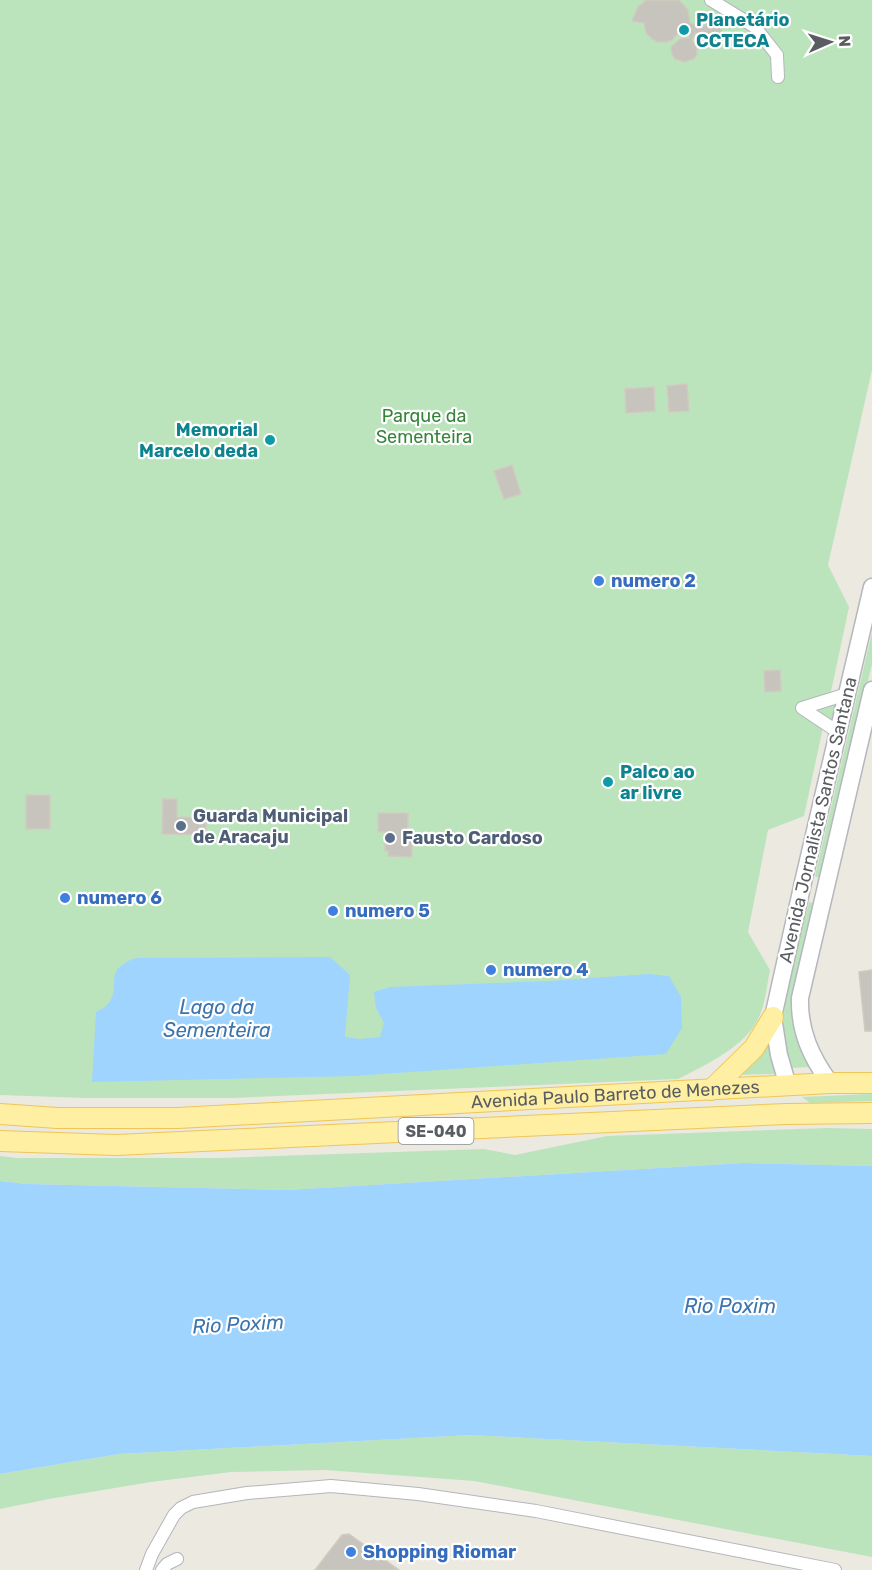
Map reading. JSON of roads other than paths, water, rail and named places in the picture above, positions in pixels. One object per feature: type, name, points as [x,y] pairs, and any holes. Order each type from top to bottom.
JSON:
[{"type":"main road","name":"Avenida Jornalista Santos Santana","points":[[773,1017],[872,587]]},
{"type":"main road","name":"Avenida Jornalista Santos Santana","points":[[830,1083],[816,1065],[805,1040],[800,1013],[803,985],[872,690]]},
{"type":"main road","points":[[804,878],[808,896],[823,900]]},
{"type":"main road","points":[[773,1017],[779,1055],[788,1086],[806,1114]]},
{"type":"main road","points":[[711,1090],[754,1048],[773,1017]]},
{"type":"main road","name":"Avenida Paulo Barreto de Menezes","points":[[0,1114],[57,1118],[178,1118],[830,1083],[872,1083]]},
{"type":"main road","name":"Avenida Paulo Barreto de Menezes","points":[[0,1140],[116,1145],[872,1113]]},
{"type":"street","points":[[711,0],[755,27],[777,55],[778,77]]},
{"type":"street","points":[[838,732],[802,708],[847,694]]},
{"type":"street","points":[[146,1570],[152,1554],[174,1515],[181,1508],[193,1502],[247,1493],[331,1486],[418,1494],[536,1511],[835,1570]]},
{"type":"street","points":[[162,1570],[167,1564],[177,1559]]},
{"type":"water","name":"Lago da Sementeira","points":[[330,957],[350,975],[345,1037],[360,1039],[380,1037],[384,1023],[376,1008],[374,992],[390,987],[549,981],[649,974],[669,976],[681,997],[682,1028],[666,1054],[354,1076],[92,1082],[96,1012],[107,1005],[112,997],[116,973],[125,963],[136,958]]},
{"type":"water","name":"Rio Poxim","points":[[743,1163],[872,1166],[872,1456],[470,1435],[119,1454],[0,1474],[0,1181],[27,1184],[287,1190]]},
{"type":"place","name":"Planetário CCTECA","points":[[684,30]]},
{"type":"place","name":"Memorial Marcelo deda","points":[[270,440]]},
{"type":"place","name":"numero 2","points":[[599,581]]},
{"type":"place","name":"Palco ao ar livre","points":[[608,782]]},
{"type":"place","name":"Guarda Municipal de Aracaju","points":[[181,826]]},
{"type":"place","name":"Fausto Cardoso","points":[[390,838]]},
{"type":"place","name":"numero 6","points":[[65,898]]},
{"type":"place","name":"numero 5","points":[[333,911]]},
{"type":"place","name":"numero 4","points":[[491,970]]},
{"type":"place","name":"Shopping Riomar","points":[[351,1552]]},
{"type":"park label","name":"Parque da Sementeira","points":[[424,426]]}]
